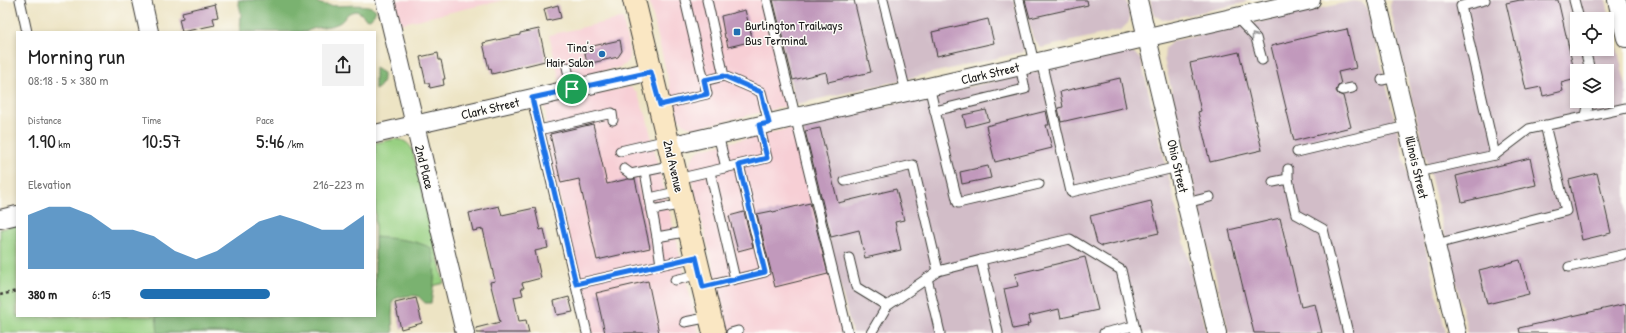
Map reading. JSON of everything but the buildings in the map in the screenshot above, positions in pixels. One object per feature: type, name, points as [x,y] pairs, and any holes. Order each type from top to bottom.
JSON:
[{"type":"main road","name":"2nd Avenue","points":[[638,1],[651,72],[712,325]]},
{"type":"street","points":[[142,0],[149,31]]},
{"type":"street","name":"2nd Place","points":[[385,0],[465,333]]},
{"type":"street","name":"Ohio Street","points":[[1138,0],[1218,333]]},
{"type":"street","name":"Clark Street","points":[[675,171],[718,134],[1236,17],[1259,6],[1312,0]]},
{"type":"street","name":"Illinois Street","points":[[1377,0],[1389,79],[1407,126],[1457,333]]},
{"type":"street","points":[[1617,0],[1614,20],[1626,38]]},
{"type":"street","name":"Clark Street","points":[[376,134],[651,72]]},
{"type":"street","points":[[0,219],[16,215]]},
{"type":"lane","points":[[20,0],[27,31]]},
{"type":"lane","points":[[660,105],[707,94],[685,0]]},
{"type":"lane","points":[[707,0],[724,76]]},
{"type":"lane","points":[[767,0],[838,308],[848,333]]},
{"type":"lane","points":[[883,0],[906,92]]},
{"type":"lane","points":[[1019,0],[1032,63],[1071,192],[1178,168]]},
{"type":"lane","points":[[1485,0],[1461,6],[1495,155]]},
{"type":"lane","points":[[1574,0],[1577,12]]},
{"type":"lane","points":[[1236,17],[1256,38],[1262,60]]},
{"type":"lane","points":[[935,111],[1025,89],[1032,63]]},
{"type":"lane","points":[[567,67],[572,89]]},
{"type":"lane","points":[[624,169],[631,174],[675,171],[710,172],[767,158],[761,92],[724,76],[704,80]]},
{"type":"lane","points":[[929,86],[958,203],[1039,184]]},
{"type":"lane","points":[[1342,90],[1352,88]]},
{"type":"lane","points":[[532,98],[587,333]]},
{"type":"lane","points":[[1586,116],[1588,108]]},
{"type":"lane","points":[[1418,172],[1495,155],[1529,129],[1626,108]]},
{"type":"lane","points":[[539,130],[612,113],[613,120]]},
{"type":"lane","points":[[1297,152],[1407,126]]},
{"type":"lane","points":[[1436,244],[1566,211],[1545,126]]},
{"type":"lane","points":[[718,134],[726,168]]},
{"type":"lane","points":[[620,151],[675,171]]},
{"type":"lane","points":[[576,284],[661,265],[736,279],[765,272],[739,165]]},
{"type":"lane","points":[[845,181],[913,165],[938,270]]},
{"type":"lane","points":[[1288,169],[1288,179],[1295,190],[1296,214],[1323,229],[1348,333]]},
{"type":"lane","points":[[650,198],[675,171]]},
{"type":"lane","points":[[652,210],[675,171]]},
{"type":"lane","points":[[645,172],[661,265]]},
{"type":"lane","points":[[710,172],[736,279]]},
{"type":"lane","points":[[1273,182],[1288,179]]},
{"type":"lane","points":[[1186,203],[1210,197]]},
{"type":"lane","points":[[657,237],[690,231]]},
{"type":"lane","points":[[871,333],[887,306],[938,270],[1070,239],[1121,270],[1135,329],[1104,333]]},
{"type":"lane","points":[[1568,267],[1626,254]]},
{"type":"lane","points":[[849,258],[856,287],[887,306]]},
{"type":"lane","points":[[981,260],[998,333]]},
{"type":"lane","points":[[675,280],[700,273]]},
{"type":"lane","points":[[927,278],[940,333]]},
{"type":"lane","points":[[685,322],[712,325]]},
{"type":"path","points":[[0,295],[16,291]]},
{"type":"shaded area","points":[[393,0],[504,0],[399,24]]},
{"type":"shaded area","points":[[649,0],[763,0],[788,102],[787,106],[696,128],[685,125],[677,116]]},
{"type":"shaded area","points":[[771,0],[1014,0],[1024,46],[1023,52],[797,104],[794,98]]},
{"type":"shaded area","points":[[1023,0],[1126,0],[1130,18],[1128,23],[1121,30],[1041,48],[1033,38]]},
{"type":"shaded area","points":[[1150,0],[1247,0],[1244,3],[1163,20],[1154,15]]},
{"type":"shaded area","points":[[1391,0],[1606,0],[1609,12],[1570,12],[1570,56],[1614,56],[1614,34],[1626,86],[1626,333],[1468,333],[1390,7]]},
{"type":"shaded area","points":[[1353,1],[1361,2],[1368,9],[1446,333],[1229,333],[1164,59],[1165,48],[1173,41]]},
{"type":"shaded area","points":[[623,18],[629,51],[629,58],[626,64],[620,67],[560,82],[549,35]]},
{"type":"shaded area","points":[[1127,52],[1135,54],[1141,60],[1206,333],[852,333],[802,129],[803,126],[949,91]]},
{"type":"shaded area","points":[[628,87],[632,88],[637,93],[646,115],[699,333],[592,333],[545,136],[546,113],[544,105]]},
{"type":"shaded area","points":[[791,128],[815,210],[844,333],[729,333],[690,172],[690,163],[694,155],[701,149]]},
{"type":"green space","points":[[238,0],[316,0],[318,3],[325,5],[358,5],[372,7],[376,10],[370,19],[365,18],[358,11],[353,11],[337,24],[308,31],[240,31],[241,13]]},
{"type":"green space","points":[[376,69],[383,73],[380,87],[376,89]]},
{"type":"green space","points":[[396,139],[402,140],[410,146],[413,152],[444,283],[376,300],[376,143]]},
{"type":"green space","points":[[16,225],[16,317],[327,317],[331,333],[0,333],[0,229]]},
{"type":"green space","points":[[376,237],[404,240],[431,248],[434,261],[434,275],[431,303],[425,303],[418,296],[408,296],[393,300],[393,333],[158,333],[156,317],[376,317]]},
{"type":"place","name":"Burlington Trailways Bus Terminal","points":[[737,32]]},
{"type":"place","name":"Tina's Hair Salon","points":[[602,54]]},
{"type":"route","points":[[651,72],[660,105],[707,94],[704,80],[724,76],[761,92],[769,123],[759,125],[767,158],[739,165],[765,272],[703,287],[696,257],[576,284],[532,98],[572,89],[651,72]]}]
